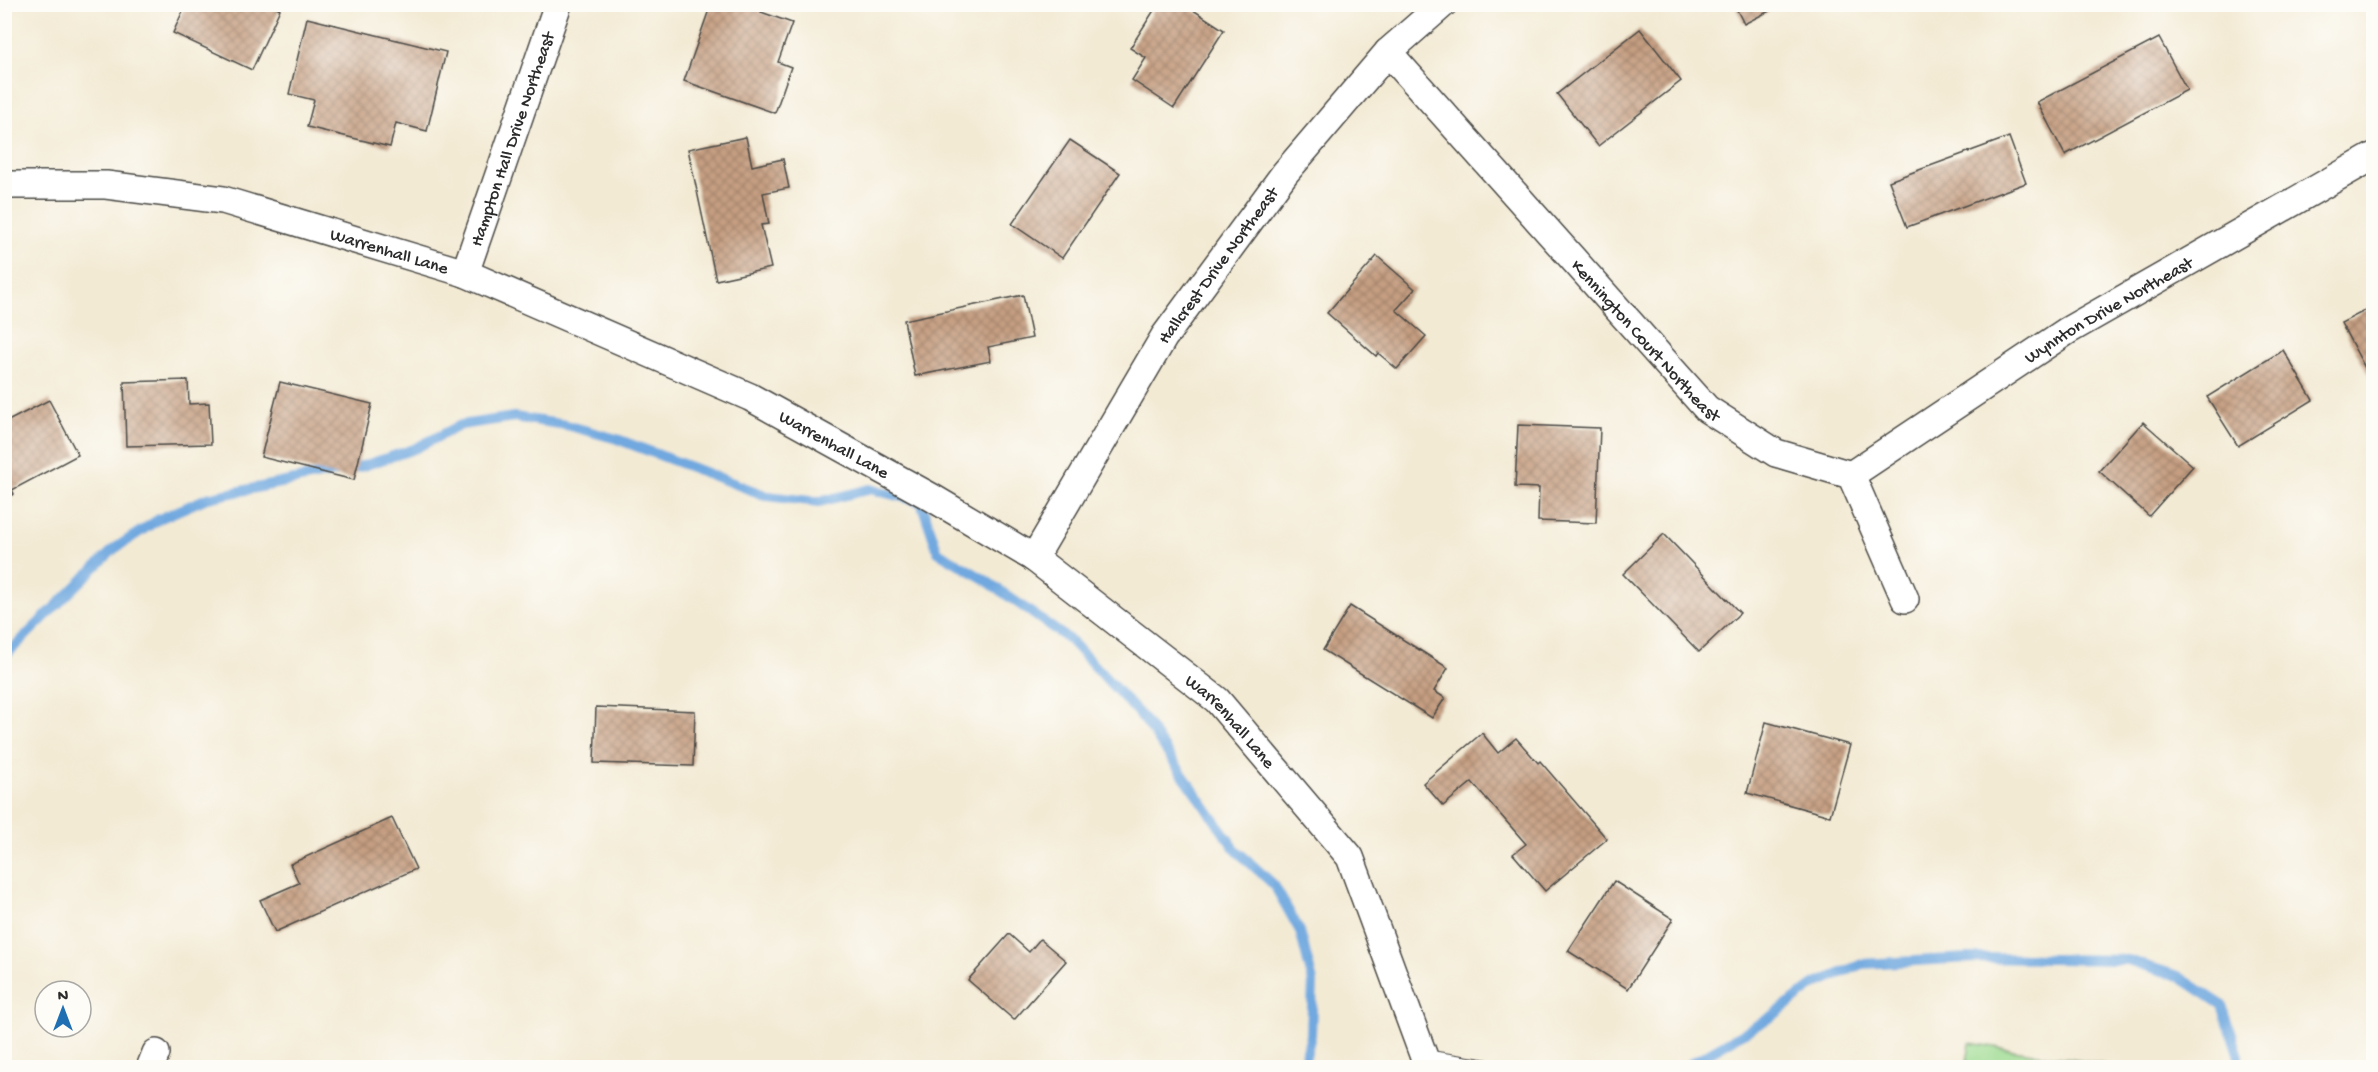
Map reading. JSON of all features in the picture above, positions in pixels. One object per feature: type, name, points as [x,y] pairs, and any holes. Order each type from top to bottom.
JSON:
[{"type":"street","name":"Hampton Hall Drive Northeast","points":[[465,273],[558,4]]},
{"type":"street","name":"Hallcrest Drive Northeast","points":[[1034,558],[1164,337],[1285,173],[1388,52],[1443,4]]},
{"type":"street","name":"Kennington Court Northeast","points":[[1388,52],[1707,409],[1776,453],[1851,475]]},
{"type":"street","name":"Wynnton Drive Northeast","points":[[1851,475],[2067,331],[2373,156]]},
{"type":"street","name":"Warrenhall Lane","points":[[4,185],[106,185],[223,200],[465,273],[750,397],[931,497],[1034,558],[1217,700],[1350,857],[1424,1057]]},
{"type":"street","points":[[1851,475],[1905,599]]},
{"type":"lane","points":[[1424,1057],[1494,1068]]},
{"type":"green space","points":[[1970,1043],[2119,1067],[1966,1067]]},
{"type":"building","points":[[186,4],[271,4],[280,9],[252,70],[173,33]]},
{"type":"building","points":[[711,4],[763,4],[761,12],[792,23],[778,62],[791,67],[775,113],[684,81]]},
{"type":"building","points":[[1158,4],[1184,4],[1224,30],[1174,108],[1132,80],[1146,58],[1130,48]]},
{"type":"building","points":[[1734,4],[1783,4],[1744,24]]},
{"type":"building","points":[[307,18],[446,52],[427,131],[396,123],[390,147],[307,127],[314,100],[289,94]]},
{"type":"building","points":[[1640,29],[1681,81],[1598,146],[1557,94]]},
{"type":"building","points":[[2159,38],[2187,90],[2065,155],[2037,102]]},
{"type":"building","points":[[746,137],[752,166],[783,159],[789,188],[763,193],[769,224],[761,225],[771,268],[716,280],[688,149]]},
{"type":"building","points":[[2009,137],[2026,183],[1907,227],[1889,181]]},
{"type":"building","points":[[1070,140],[1120,173],[1062,258],[1012,224]]},
{"type":"building","points":[[1377,256],[1415,289],[1396,310],[1426,336],[1397,369],[1378,353],[1376,356],[1327,313]]},
{"type":"building","points":[[1023,295],[1032,338],[988,347],[991,361],[915,376],[904,320]]},
{"type":"building","points":[[2374,306],[2374,378],[2371,379],[2341,323]]},
{"type":"building","points":[[2283,350],[2313,400],[2238,446],[2207,397]]},
{"type":"building","points":[[188,380],[189,404],[209,403],[211,444],[126,446],[124,382]]},
{"type":"building","points":[[280,382],[372,404],[354,480],[261,457]]},
{"type":"building","points":[[49,400],[78,455],[12,490],[14,494],[4,499],[4,423]]},
{"type":"building","points":[[2143,422],[2193,466],[2149,516],[2099,471]]},
{"type":"building","points":[[1518,425],[1600,428],[1596,523],[1538,521],[1539,488],[1515,487]]},
{"type":"building","points":[[1664,534],[1740,613],[1699,652],[1623,574]]},
{"type":"building","points":[[1350,606],[1448,668],[1434,691],[1445,698],[1432,718],[1323,650]]},
{"type":"building","points":[[596,707],[695,711],[693,766],[594,763]]},
{"type":"building","points":[[1766,722],[1850,745],[1830,816],[1747,793]]},
{"type":"building","points":[[1482,733],[1498,753],[1516,738],[1538,763],[1540,761],[1607,839],[1545,891],[1513,854],[1526,844],[1472,782],[1443,806],[1423,783]]},
{"type":"building","points":[[392,818],[416,869],[275,932],[260,900],[299,883],[290,864]]},
{"type":"building","points":[[1614,881],[1673,919],[1628,989],[1568,951]]},
{"type":"building","points":[[1009,934],[1029,952],[1040,939],[1066,961],[1014,1020],[968,980]]},
{"type":"waterway","points":[[4,657],[114,549],[159,519],[207,498],[363,466],[414,449],[461,425],[514,417],[566,425],[617,439],[767,496],[819,502],[870,489],[921,502],[938,552],[984,579],[1071,641],[1143,718],[1235,849],[1274,885],[1300,931],[1313,982],[1311,1035],[1303,1068]]},
{"type":"waterway","points":[[1683,1068],[1771,1017],[1814,985],[1862,964],[1969,958],[2128,960],[2178,976],[2222,1005],[2239,1056],[2238,1068]]}]
